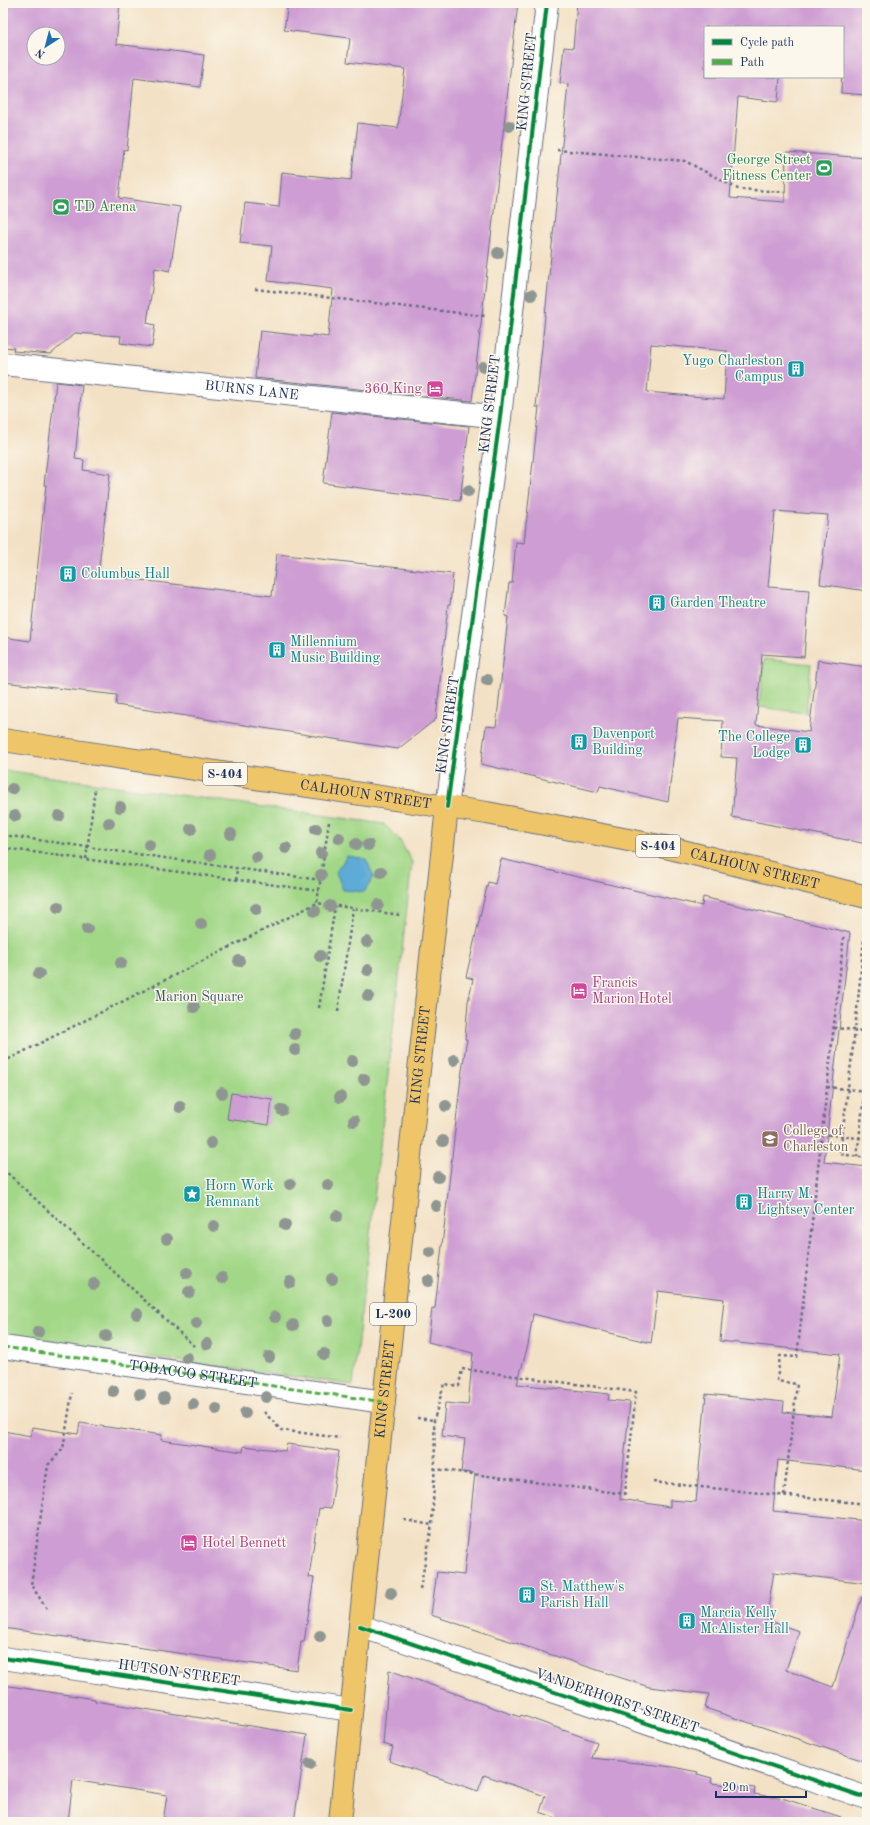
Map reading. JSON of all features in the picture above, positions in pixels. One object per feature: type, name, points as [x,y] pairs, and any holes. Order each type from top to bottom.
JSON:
[{"type":"main road","name":"CALHOUN STREET","points":[[3,740],[447,807],[670,848],[867,896]]},
{"type":"main road","name":"KING STREET","points":[[340,1822],[447,807]]},
{"type":"street","name":"KING STREET","points":[[447,807],[500,417],[547,3]]},
{"type":"street","name":"BURNS LANE","points":[[3,364],[500,417]]},
{"type":"street","name":"TOBACCO STREET","points":[[3,1347],[384,1402]]},
{"type":"street","name":"VANDERHORST STREET","points":[[360,1626],[867,1798]]},
{"type":"street","name":"HUTSON STREET","points":[[3,1658],[351,1710]]},
{"type":"path","points":[[554,150],[685,161],[738,189],[785,192]]},
{"type":"path","points":[[254,289],[487,316]]},
{"type":"path","points":[[86,859],[95,789]]},
{"type":"path","points":[[317,903],[329,822]]},
{"type":"path","points":[[3,835],[320,880]]},
{"type":"path","points":[[3,848],[319,891]]},
{"type":"path","points":[[236,880],[237,868]]},
{"type":"path","points":[[3,1062],[317,903],[400,915]]},
{"type":"path","points":[[319,1008],[335,906]]},
{"type":"path","points":[[338,1011],[354,908]]},
{"type":"path","points":[[784,1495],[796,1384],[777,1381],[779,1362],[780,1356],[798,1357],[844,935]]},
{"type":"path","points":[[864,940],[840,1154],[867,1158]]},
{"type":"path","points":[[834,1028],[867,1032]]},
{"type":"path","points":[[857,1157],[866,1091],[867,1070]]},
{"type":"path","points":[[827,1087],[866,1091]]},
{"type":"path","points":[[822,1134],[867,1139]]},
{"type":"path","points":[[3,1169],[194,1347]]},
{"type":"path","points":[[420,1589],[432,1525],[435,1469],[434,1420],[444,1384],[459,1386],[462,1369],[636,1392],[625,1494],[435,1469]]},
{"type":"path","points":[[47,1609],[31,1585],[48,1465],[63,1449],[72,1392]]},
{"type":"path","points":[[262,1410],[281,1430],[340,1438]]},
{"type":"path","points":[[417,1418],[434,1420]]},
{"type":"path","points":[[653,1482],[867,1504]]},
{"type":"path","points":[[404,1520],[432,1525]]},
{"type":"green space","points":[[764,659],[811,664],[806,713],[759,707]]},
{"type":"green space","name":"Marion Square","points":[[3,770],[384,824],[399,839],[412,862],[353,1385],[3,1337]]},
{"type":"water","points":[[347,856],[366,859],[374,877],[364,892],[343,890],[336,872]]},
{"type":"building","name":"TD Arena","points":[[3,3],[120,3],[116,44],[204,55],[200,87],[134,78],[127,150],[124,149],[119,198],[180,207],[170,271],[155,268],[147,323],[155,325],[152,347],[120,343],[121,336],[75,333],[51,354],[13,351],[14,348],[3,347]]},
{"type":"building","points":[[288,3],[518,3],[472,401],[255,378],[260,331],[312,337],[312,335],[328,337],[333,289],[268,281],[272,246],[240,243],[245,203],[279,207],[282,172],[351,180],[358,123],[398,128],[405,69],[347,62],[350,38],[284,30]]},
{"type":"building","points":[[577,3],[867,3],[867,95],[841,93],[841,78],[844,78],[844,26],[704,26],[704,78],[780,78],[778,102],[738,97],[730,198],[785,202],[786,152],[867,158],[867,591],[820,584],[828,515],[775,511],[768,587],[809,590],[804,657],[762,654],[756,725],[809,732],[818,660],[867,667],[867,844],[732,817],[737,758],[721,757],[723,721],[678,718],[668,802],[600,786],[598,792],[481,764],[486,726],[496,727],[508,617],[505,616],[509,583],[512,583],[516,542],[524,543],[539,407],[536,407],[568,84],[560,83],[564,47],[573,48]],"holes":[[[651,344],[727,351],[724,399],[647,392]]]},
{"type":"building","name":"Millennium Music Building","points":[[56,382],[82,385],[75,459],[84,460],[83,470],[110,474],[98,575],[272,596],[277,554],[453,574],[450,605],[448,605],[436,719],[398,749],[116,705],[117,695],[3,682],[3,637],[30,641],[46,485],[44,485]]},
{"type":"building","points":[[332,412],[469,426],[460,501],[323,483]]},
{"type":"building","points":[[501,859],[702,906],[703,897],[850,933],[824,1162],[867,1167],[867,1470],[778,1460],[773,1511],[867,1521],[867,1583],[774,1572],[766,1620],[799,1631],[786,1670],[833,1687],[862,1597],[867,1598],[867,1762],[705,1708],[709,1694],[649,1687],[431,1615],[437,1572],[464,1575],[475,1473],[461,1472],[465,1439],[442,1436],[445,1403],[468,1405],[473,1353],[428,1342],[432,1309],[435,1308],[461,1077],[467,1039],[465,1039],[468,1002],[473,979],[466,977],[488,882],[495,884]],"holes":[[[658,1291],[724,1299],[720,1341],[840,1354],[832,1417],[783,1412],[784,1402],[706,1394],[696,1502],[670,1500],[670,1507],[620,1499],[630,1402],[608,1400],[609,1394],[517,1384],[528,1345],[533,1314],[651,1343]]]},
{"type":"building","points":[[231,1093],[272,1099],[269,1125],[227,1119]]},
{"type":"building","name":"Hotel Bennett","points":[[80,1423],[162,1435],[161,1440],[243,1452],[244,1446],[285,1451],[287,1444],[339,1451],[331,1508],[319,1508],[309,1577],[314,1578],[304,1642],[301,1642],[297,1670],[3,1628],[3,1431],[31,1436],[32,1427],[78,1434]]},
{"type":"building","points":[[389,1670],[465,1698],[520,1717],[521,1715],[597,1742],[592,1758],[673,1767],[698,1772],[697,1774],[712,1778],[711,1783],[755,1788],[754,1794],[785,1799],[841,1817],[840,1822],[553,1822],[554,1817],[540,1812],[545,1796],[484,1775],[478,1791],[389,1761],[393,1747],[383,1744]]},
{"type":"building","points":[[3,1685],[307,1735],[294,1822],[163,1822],[167,1795],[73,1780],[68,1822],[3,1822]]},
{"type":"marked path","points":[[3,1347],[384,1402]]},
{"type":"cycle path","points":[[447,807],[500,417],[547,3]]},
{"type":"cycle path","points":[[360,1626],[867,1798]]},
{"type":"cycle path","points":[[3,1658],[351,1710]]},
{"type":"place","name":"George Street Fitness Center","points":[[824,168]]},
{"type":"place","name":"TD Arena","points":[[61,207]]},
{"type":"place","name":"Yugo Charleston Campus","points":[[796,369]]},
{"type":"place","name":"360 King","points":[[435,389]]},
{"type":"place","name":"Columbus Hall","points":[[68,574]]},
{"type":"place","name":"Garden Theatre","points":[[657,603]]},
{"type":"place","name":"Millennium Music Building","points":[[277,650]]},
{"type":"place","name":"Davenport Building","points":[[579,742]]},
{"type":"place","name":"The College Lodge","points":[[803,745]]},
{"type":"place","name":"Francis Marion Hotel","points":[[579,991]]},
{"type":"place","name":"College of Charleston","points":[[770,1139]]},
{"type":"place","name":"Horn Work Remnant","points":[[192,1194]]},
{"type":"place","name":"Harry M. Lightsey Center","points":[[744,1202]]},
{"type":"place","name":"Hotel Bennett","points":[[189,1543]]},
{"type":"place","name":"St. Matthew's Parish Hall","points":[[527,1595]]},
{"type":"place","name":"Marcia Kelly McAlister Hall","points":[[687,1621]]}]
